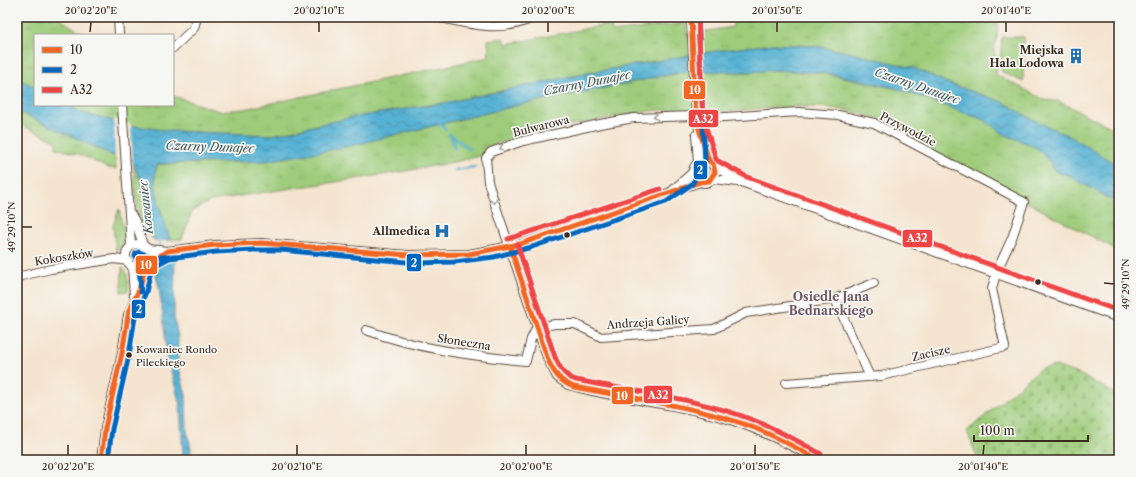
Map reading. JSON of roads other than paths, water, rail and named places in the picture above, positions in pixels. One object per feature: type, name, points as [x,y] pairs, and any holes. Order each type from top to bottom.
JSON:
[{"type":"street","points":[[118,17],[119,34]]},
{"type":"street","points":[[174,47],[194,28],[197,17]]},
{"type":"street","points":[[436,17],[494,27],[506,27],[534,17]]},
{"type":"street","points":[[664,196],[683,183],[693,172],[698,162],[691,17]]},
{"type":"street","points":[[122,106],[126,180],[130,213],[129,249],[134,296]]},
{"type":"street","name":"Przywodzie","points":[[696,119],[799,112],[838,115],[874,123],[1024,202],[1012,238],[996,273]]},
{"type":"street","name":"Bulwarowa","points":[[696,119],[634,118],[538,137],[491,152],[486,158],[488,182],[537,328],[557,377],[568,386],[713,415],[742,423],[770,434],[818,460]]},
{"type":"street","points":[[696,119],[716,174],[713,180]]},
{"type":"street","points":[[698,162],[703,160],[712,164],[744,183],[1119,318]]},
{"type":"street","points":[[693,172],[695,178],[700,182]]},
{"type":"street","points":[[129,249],[137,244],[167,251],[227,244],[262,243],[403,255],[436,256],[469,254],[510,246],[664,196],[700,182],[708,182],[713,180],[744,183]]},
{"type":"street","points":[[101,460],[105,428],[122,354],[128,315],[134,296],[139,290],[150,255],[130,213]]},
{"type":"street","name":"Kokoszków","points":[[17,277],[51,269],[114,259],[129,249]]},
{"type":"street","points":[[130,264],[140,267],[167,251]]},
{"type":"street","name":"Kokoszków","points":[[114,259],[130,264]]},
{"type":"street","name":"Zacisze","points":[[786,383],[881,376],[1005,347],[992,289],[996,273]]},
{"type":"street","name":"Andrzeja Galicy","points":[[537,328],[555,324],[575,324],[601,337],[714,329],[746,313],[835,299],[874,283]]},
{"type":"street","points":[[835,299],[870,376]]},
{"type":"street","name":"Słoneczna","points":[[366,330],[397,341],[477,356],[526,361],[531,339],[537,328]]},
{"type":"water","name":"Czarny Dunajec","points":[[773,44],[813,46],[843,51],[914,68],[950,84],[1003,102],[1031,119],[1071,137],[1119,166],[1119,204],[1066,174],[1056,172],[1050,162],[1036,147],[1006,135],[984,120],[902,90],[862,80],[824,73],[775,70],[750,72],[688,71],[528,103],[341,148],[266,161],[158,164],[155,171],[156,190],[170,240],[154,241],[143,185],[134,165],[17,111],[17,78],[34,86],[34,106],[70,106],[82,113],[134,126],[170,131],[273,135],[349,118],[449,102],[593,72],[715,51]]},
{"type":"water","points":[[175,257],[174,318],[178,336],[178,364],[186,395],[187,431],[191,449],[190,460],[181,460],[183,456],[180,405],[166,352],[159,287],[154,267],[159,262]]},
{"type":"waterway","points":[[437,121],[445,129]]},
{"type":"waterway","points":[[450,134],[469,149]]},
{"type":"waterway","points":[[450,134],[455,148]]},
{"type":"waterway","points":[[455,170],[475,167]]},
{"type":"waterway","name":"Kowaniec","points":[[159,239],[162,263]]},
{"type":"place","name":"Miejska Hala Lodowa","points":[[1076,56]]},
{"type":"place","name":"Allmedica","points":[[442,231]]},
{"type":"place","name":"Kowaniec Rondo Pileckiego","points":[[129,355]]},
{"type":"district","name":"Osiedle Jana Bednarskiego","points":[[831,304]]}]
